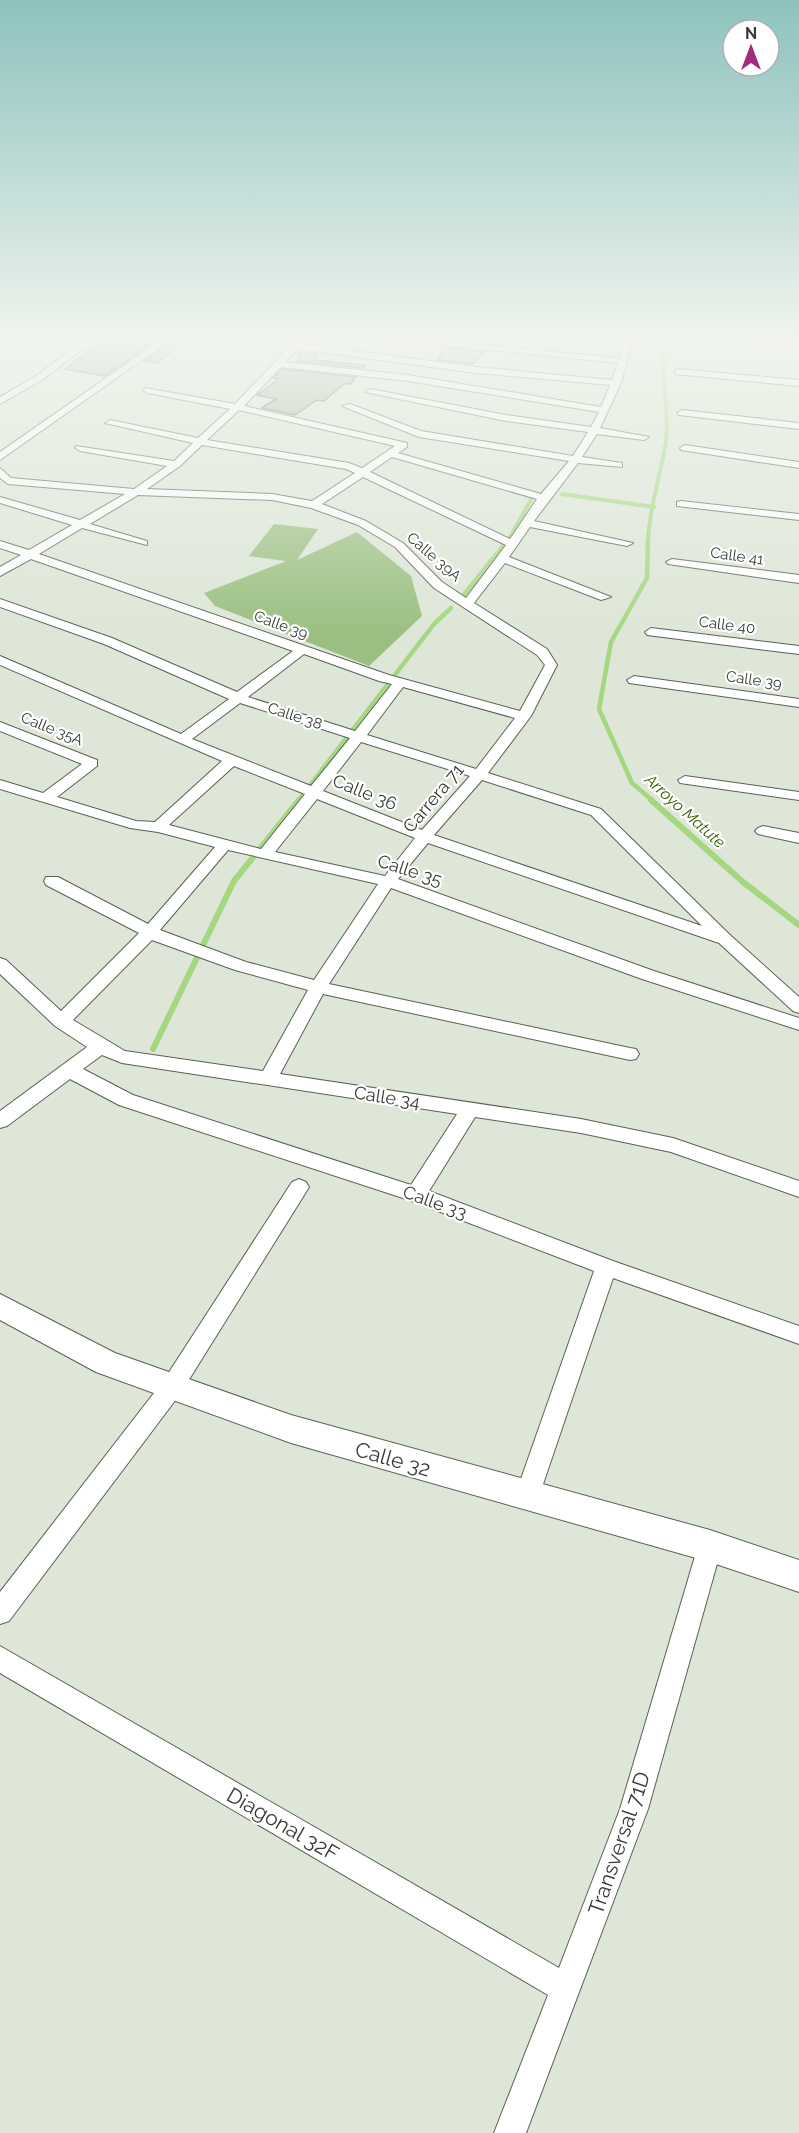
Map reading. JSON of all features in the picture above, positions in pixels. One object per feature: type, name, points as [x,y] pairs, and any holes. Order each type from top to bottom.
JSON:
[{"type":"street","points":[[0,458],[27,439]]},
{"type":"street","points":[[187,439],[211,445],[349,466],[514,544]]},
{"type":"street","points":[[0,572],[136,492],[176,464],[202,439]]},
{"type":"street","points":[[375,439],[403,445]]},
{"type":"street","points":[[314,506],[412,439]]},
{"type":"street","points":[[446,439],[618,465]]},
{"type":"street","points":[[468,603],[504,559],[544,498],[576,460],[588,439]]},
{"type":"street","points":[[80,448],[176,464]]},
{"type":"street","points":[[685,448],[799,465]]},
{"type":"street","points":[[391,454],[544,498]]},
{"type":"street","name":"Calle 39A","points":[[0,471],[4,484],[272,497],[314,506],[362,523],[399,545],[438,585],[542,652],[551,665]]},
{"type":"street","points":[[0,500],[143,543]]},
{"type":"street","points":[[681,504],[799,517]]},
{"type":"street","points":[[529,524],[627,543]]},
{"type":"street","name":"Calle 39","points":[[0,544],[394,681],[524,716]]},
{"type":"street","points":[[504,559],[605,597]]},
{"type":"street","name":"Calle 41","points":[[672,562],[799,579]]},
{"type":"street","name":"Calle 38","points":[[0,603],[108,641],[241,699],[596,812],[724,939]]},
{"type":"street","name":"Calle 40","points":[[651,632],[799,650]]},
{"type":"street","points":[[182,740],[241,699],[302,650]]},
{"type":"street","name":"Calle 36","points":[[0,660],[182,740],[426,837],[724,939]]},
{"type":"street","name":"Carrera 71","points":[[269,1077],[316,987],[387,882],[479,774],[524,716],[551,665]]},
{"type":"street","name":"Calle 39","points":[[634,680],[799,703]]},
{"type":"street","points":[[259,853],[309,791],[350,734],[394,681]]},
{"type":"street","name":"Calle 35A","points":[[0,726],[92,763],[44,799]]},
{"type":"street","points":[[158,827],[232,759]]},
{"type":"street","points":[[685,780],[799,796]]},
{"type":"street","name":"Calle 35","points":[[0,784],[135,825],[158,827],[387,882],[648,975],[799,1024]]},
{"type":"street","points":[[763,831],[799,838]]},
{"type":"street","points":[[61,1022],[151,931],[225,844]]},
{"type":"street","points":[[52,881],[184,947],[203,954],[316,987],[564,1037],[630,1054]]},
{"type":"street","points":[[724,939],[799,1007]]},
{"type":"street","name":"Calle 34","points":[[0,964],[61,1022],[99,1048],[122,1057],[269,1077],[581,1126],[674,1146],[799,1189]]},
{"type":"street","points":[[0,1120],[99,1048]]},
{"type":"street","name":"Calle 33","points":[[70,1071],[126,1100],[416,1194],[606,1267],[799,1335]]},
{"type":"street","points":[[416,1194],[470,1110]]},
{"type":"street","points":[[0,1612],[172,1387],[299,1187]]},
{"type":"street","points":[[526,1496],[606,1267]]},
{"type":"street","name":"Calle 32","points":[[0,1307],[105,1363],[291,1429],[710,1546],[799,1576]]},
{"type":"street","name":"Transversal 71D","points":[[510,2133],[634,1809],[710,1546]]},
{"type":"street","name":"Diagonal 32F","points":[[0,1659],[567,1989]]},
{"type":"green space","points":[[274,524],[318,529],[297,560],[357,532],[411,576],[422,616],[369,666],[215,606],[204,593],[286,561],[249,556]]},
{"type":"waterway","name":"Arroyo Matute","points":[[653,507],[666,439]]},
{"type":"waterway","points":[[562,494],[653,507]]},
{"type":"waterway","points":[[510,537],[532,498]]},
{"type":"waterway","name":"Arroyo Matute","points":[[648,541],[653,507]]},
{"type":"waterway","name":"Arroyo Matute","points":[[648,540],[647,578],[611,642],[599,709],[632,783],[653,801]]},
{"type":"waterway","points":[[462,597],[504,545]]},
{"type":"waterway","points":[[298,801],[434,624],[451,608]]},
{"type":"waterway","points":[[153,1049],[234,881],[299,800]]},
{"type":"waterway","name":"Arroyo Matute","points":[[651,800],[743,882],[799,925]]}]
